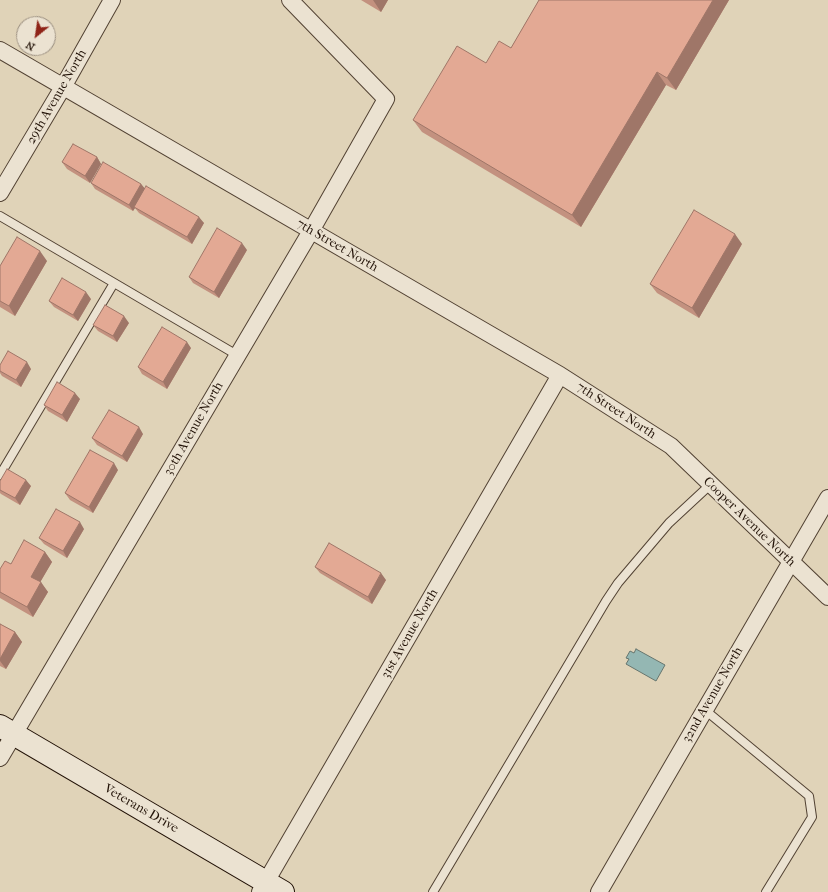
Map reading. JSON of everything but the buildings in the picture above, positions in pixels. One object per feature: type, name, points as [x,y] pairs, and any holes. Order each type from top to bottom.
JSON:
[{"type":"main road","name":"Veterans Drive","points":[[7,730],[270,889]]},
{"type":"street","name":"29th Avenue North","points":[[0,193],[63,87],[112,0]]},
{"type":"street","name":"30th Avenue North","points":[[0,758],[7,730],[237,355],[386,99],[290,0]]},
{"type":"street","name":"7th Street North","points":[[0,50],[560,375],[671,446]]},
{"type":"street","name":"31st Avenue North","points":[[270,889],[560,375]]},
{"type":"street","name":"Cooper Avenue North","points":[[671,446],[828,597]]},
{"type":"street","name":"32nd Avenue North","points":[[599,892],[828,498]]},
{"type":"lane","points":[[0,216],[237,355]]},
{"type":"lane","points":[[0,475],[114,283]]},
{"type":"lane","points":[[433,892],[618,583],[670,523],[710,484]]},
{"type":"lane","points":[[705,710],[810,796],[812,817],[766,892]]},
{"type":"water","points":[[636,649],[665,665],[656,681],[626,664],[629,659],[626,658],[630,651],[634,653]]}]
